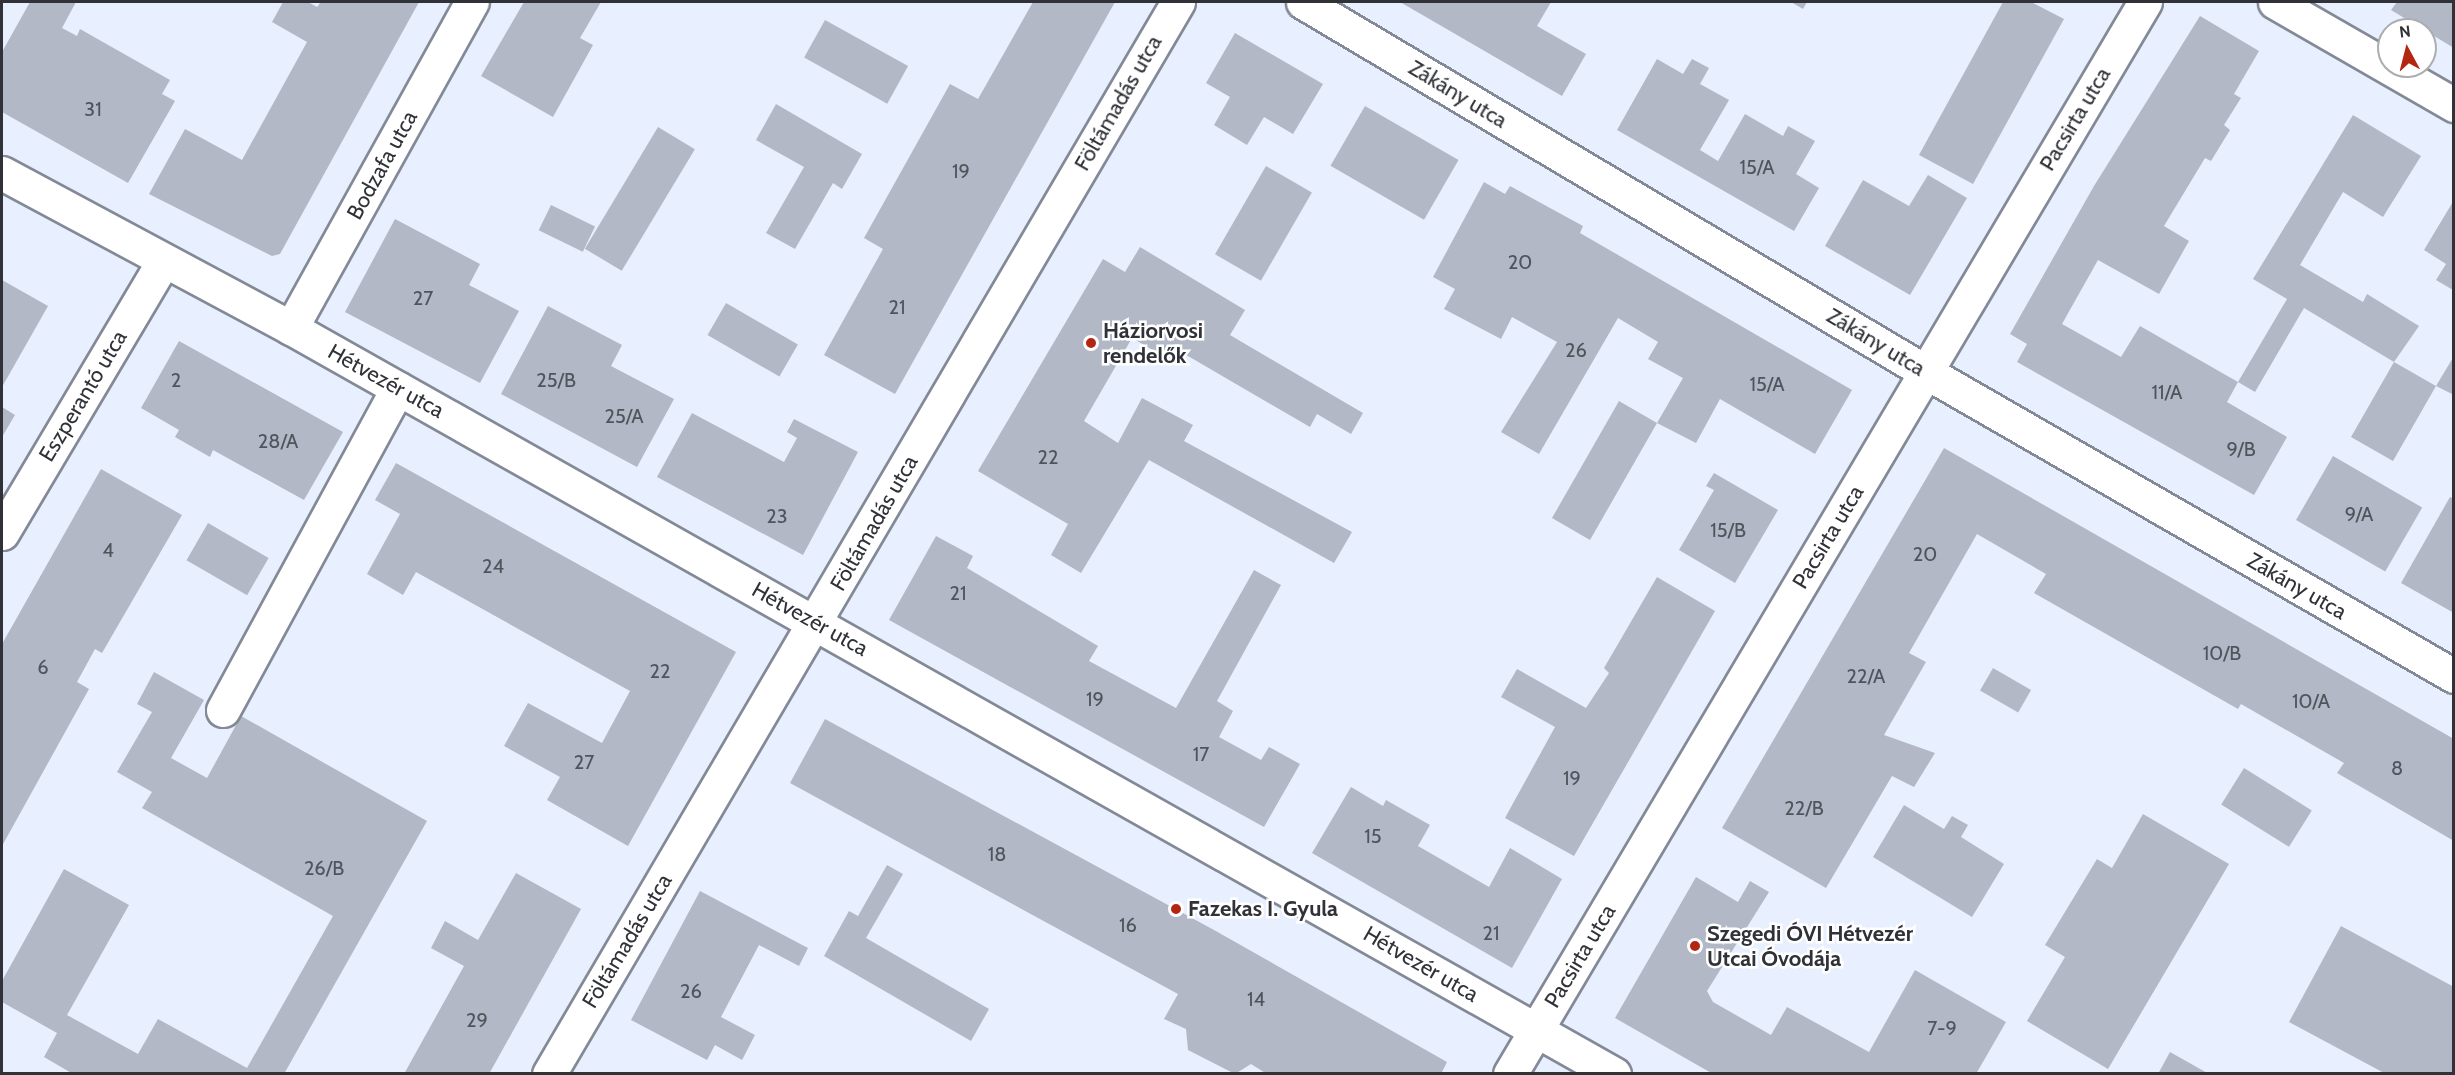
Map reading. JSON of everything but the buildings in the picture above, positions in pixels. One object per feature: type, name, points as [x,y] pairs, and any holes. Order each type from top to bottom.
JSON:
[{"type":"street","name":"Bodzafa utca","points":[[291,328],[472,2]]},
{"type":"street","name":"Föltámadás utca","points":[[549,1074],[1178,2]]},
{"type":"street","name":"Zákány utca","points":[[1302,2],[1926,372],[2454,676]]},
{"type":"street","name":"Pacsirta utca","points":[[1510,1074],[2145,2]]},
{"type":"street","points":[[2275,2],[2454,105]]},
{"type":"street","name":"Hétvezér utca","points":[[2,172],[291,328],[1614,1074]]},
{"type":"street","name":"Eszperantó utca","points":[[2,533],[164,260]]},
{"type":"street","points":[[223,710],[398,388]]},
{"type":"place","name":"Háziorvosi rendelők","points":[[1091,343]]},
{"type":"place","name":"Fazekas I. Gyula","points":[[1176,909]]},
{"type":"place","name":"Szegedi ÓVI Hétvezér Utcai Óvodája","points":[[1695,946]]}]
